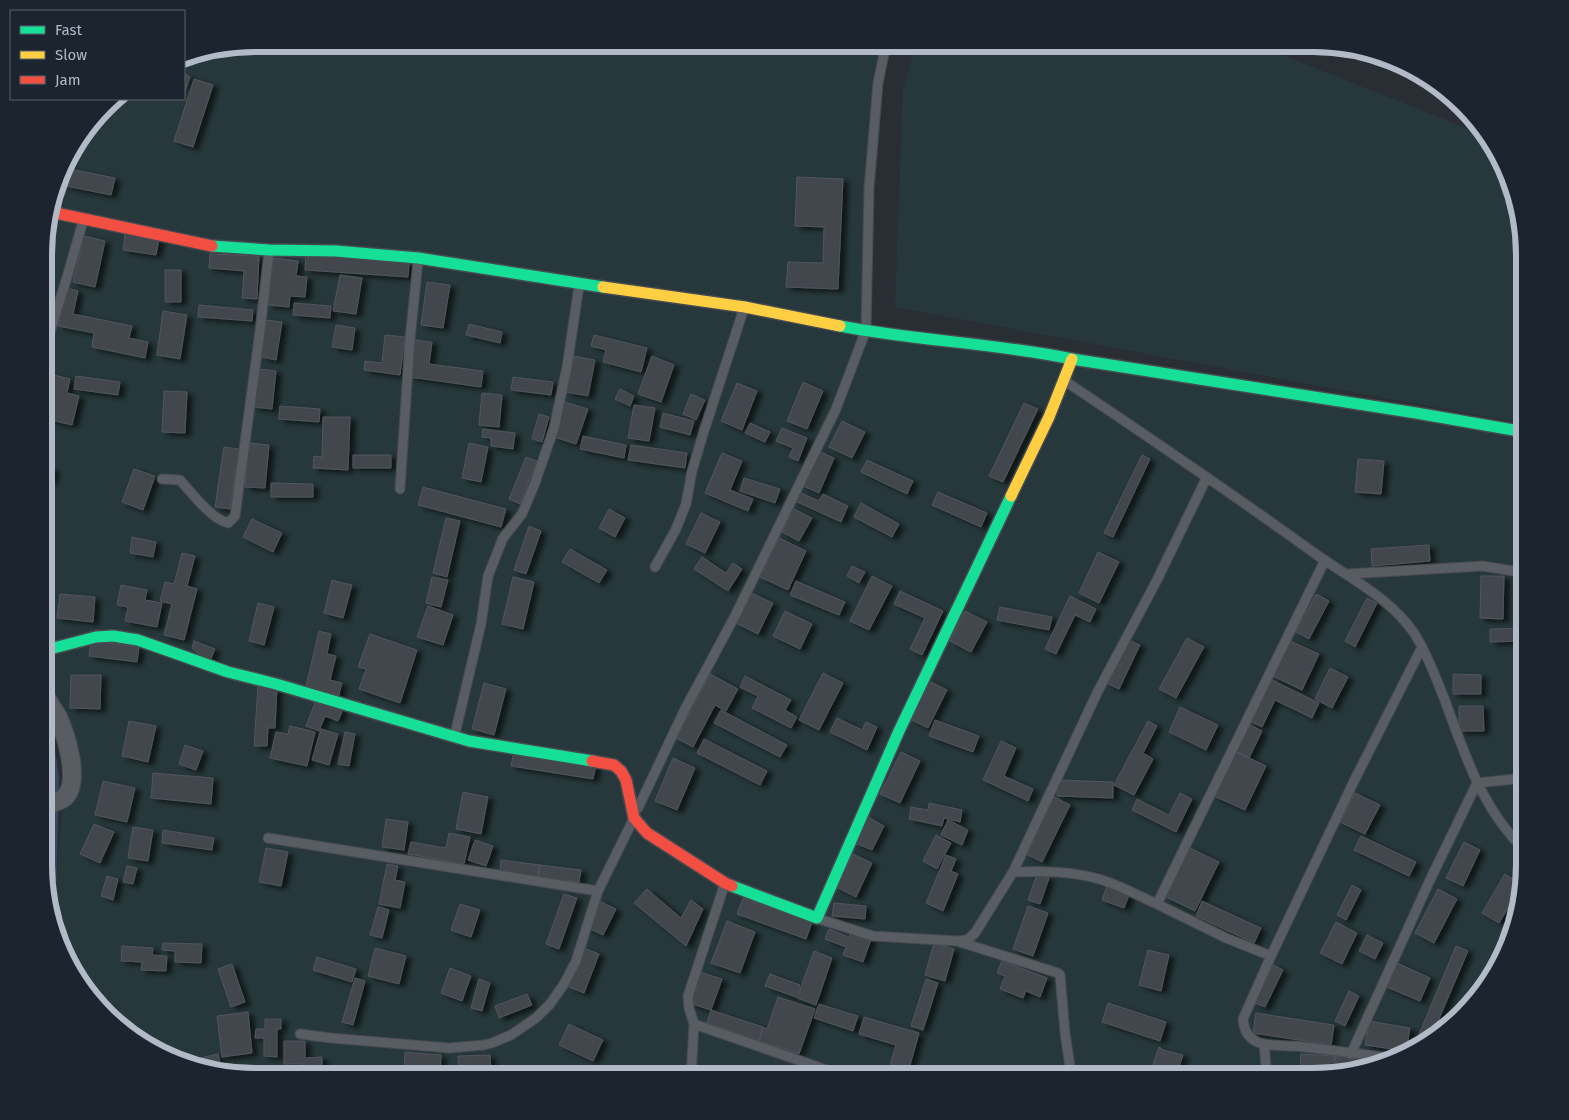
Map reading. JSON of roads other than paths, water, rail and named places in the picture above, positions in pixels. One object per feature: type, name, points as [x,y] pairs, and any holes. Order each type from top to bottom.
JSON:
[{"type":"street","points":[[57,213],[208,246],[418,258],[579,284],[745,307],[904,337],[1033,351],[1072,359],[1516,430]]},
{"type":"street","points":[[52,648],[84,639],[111,636],[130,638],[232,673],[276,684],[469,741],[614,765],[621,771],[626,780],[634,818],[647,833],[725,883],[816,918],[899,731],[1001,521],[1049,417],[1072,359]]},
{"type":"street","points":[[52,708],[66,738],[73,779],[65,798],[52,803]]},
{"type":"lane","points":[[300,1034],[448,1048],[484,1045],[501,1040],[536,1018],[550,1004],[564,984],[576,961],[598,890],[685,709],[736,614],[836,409],[866,330],[868,188],[878,83],[884,52]]},
{"type":"lane","points":[[52,326],[83,218]]},
{"type":"lane","points":[[162,479],[180,480],[191,494],[223,522],[228,523],[235,516],[269,250]]},
{"type":"lane","points":[[400,489],[410,339],[418,258]]},
{"type":"lane","points":[[454,737],[481,624],[488,576],[503,538],[522,514],[536,483],[554,428],[567,366],[579,284]]},
{"type":"lane","points":[[655,567],[676,529],[686,504],[692,471],[745,307]]},
{"type":"lane","points":[[1064,380],[1347,574],[1377,596],[1402,618],[1414,632],[1422,647],[1476,782],[1508,832],[1516,840]]},
{"type":"lane","points":[[816,918],[873,936],[956,941],[968,940],[975,933],[1014,872],[1098,691],[1157,580],[1207,477]]},
{"type":"lane","points":[[1157,904],[1325,560]]},
{"type":"lane","points":[[1347,574],[1483,566],[1516,572]]},
{"type":"lane","points":[[1379,1057],[1264,1044],[1248,1035],[1244,1029],[1243,1018],[1354,781],[1422,647]]},
{"type":"lane","points":[[1476,782],[1516,779]]},
{"type":"lane","points":[[1351,1054],[1476,782]]},
{"type":"lane","points":[[268,838],[598,890]]},
{"type":"lane","points":[[1014,872],[1054,872],[1100,879],[1233,941],[1271,956]]},
{"type":"lane","points":[[691,1068],[694,1024],[689,1008],[688,996],[725,883]]},
{"type":"lane","points":[[956,941],[1060,975],[1070,1068]]},
{"type":"lane","points":[[694,1024],[821,1068]]},
{"type":"lane","points":[[1264,1044],[1267,1068]]}]
